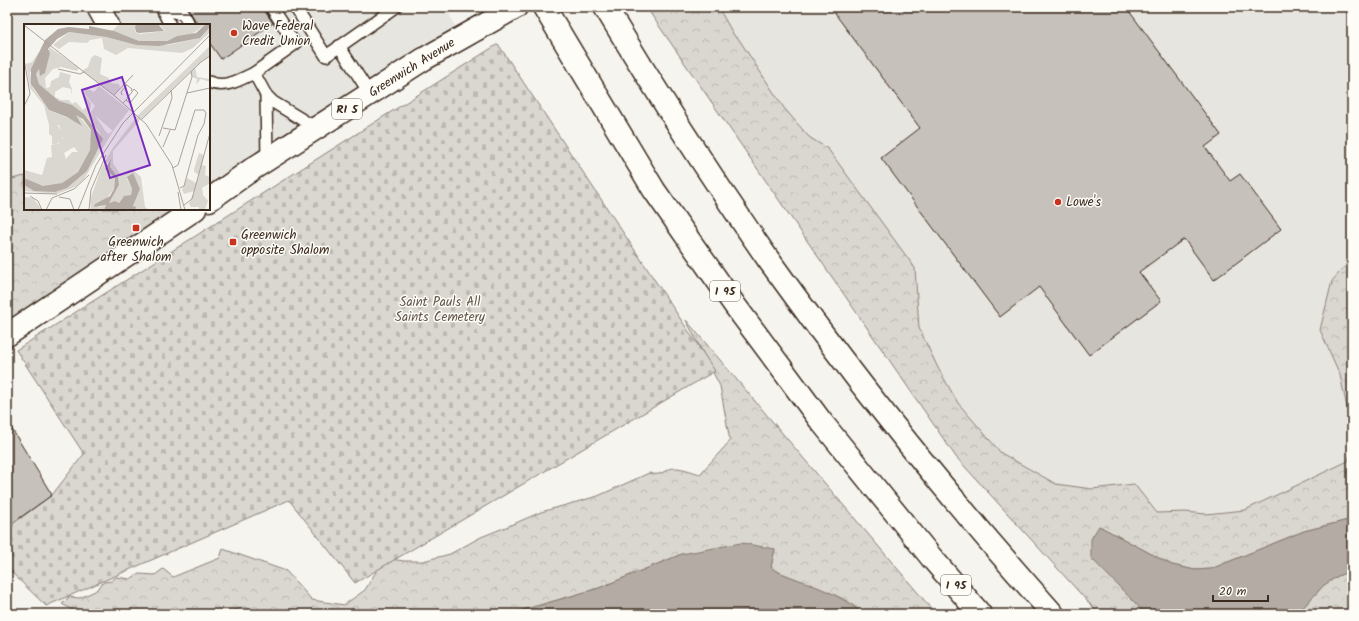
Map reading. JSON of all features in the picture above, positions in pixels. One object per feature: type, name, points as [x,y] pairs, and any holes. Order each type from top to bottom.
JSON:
[{"type":"main road","points":[[98,7],[107,24]]},
{"type":"main road","name":"Greenwich Avenue","points":[[211,195],[424,59],[487,22],[516,7]]},
{"type":"main road","name":"I 95","points":[[544,7],[654,190],[736,307],[820,420],[931,557],[980,614]]},
{"type":"main road","points":[[605,7],[694,149],[798,300],[892,423],[971,520],[1053,614]]},
{"type":"main road","points":[[7,335],[193,210]]},
{"type":"main road","points":[[1014,570],[1062,614]]},
{"type":"lane","points":[[210,83],[214,85],[228,85],[254,73],[295,44],[271,7]]},
{"type":"lane","points":[[297,8],[326,56],[396,7]]},
{"type":"lane","points":[[163,9],[183,13],[188,22]]},
{"type":"lane","points":[[163,9],[170,24]]},
{"type":"lane","points":[[339,46],[370,94]]},
{"type":"lane","points":[[254,73],[266,95],[273,102],[316,128]]},
{"type":"lane","points":[[266,95],[267,160]]},
{"type":"shaded area","points":[[7,7],[446,7],[458,32],[210,188],[210,24],[24,24],[24,176],[7,180]]},
{"type":"shaded area","points":[[718,7],[1352,7],[1352,258],[1332,281],[1320,330],[1340,375],[1352,431],[1352,446],[1349,461],[1245,510],[1206,514],[1185,512],[1157,513],[1134,484],[1092,489],[1056,484],[1001,453],[958,403],[938,368],[919,328],[915,268],[828,149],[809,137],[784,108],[735,37]]},
{"type":"shaded area","points":[[1352,519],[1352,570],[1338,576],[1324,585],[1297,614],[1144,614],[1141,609],[1091,558],[1091,539],[1099,526],[1172,565],[1195,570],[1211,569],[1304,531]]},
{"type":"shaded area","points":[[741,543],[775,549],[771,567],[776,571],[833,594],[854,606],[863,614],[509,614],[599,588],[682,554]]},
{"type":"green space","points":[[646,7],[718,7],[735,37],[738,38],[784,108],[809,137],[828,149],[915,268],[919,328],[938,368],[958,403],[1001,453],[1056,484],[1092,489],[1134,484],[1157,513],[1185,512],[1206,514],[1245,510],[1348,461],[1352,446],[1352,519],[1304,531],[1211,569],[1195,570],[1172,565],[1099,526],[1144,614],[1099,614],[956,457]]},
{"type":"green space","name":"Saint Pauls All Saints Cemetery","points":[[498,44],[715,371],[355,583],[289,500],[46,606],[7,568],[7,528],[52,495],[84,454],[16,350]]},
{"type":"green space","points":[[24,176],[24,210],[197,210],[7,338],[7,180]]},
{"type":"green space","points":[[1352,258],[1352,431],[1340,375],[1320,330],[1332,281]]},
{"type":"green space","points":[[686,320],[936,614],[863,614],[849,602],[833,594],[776,571],[771,567],[775,549],[682,554],[599,588],[509,614],[255,614],[245,607],[220,614],[99,614],[76,612],[62,604],[69,597],[80,598],[95,591],[104,582],[112,581],[116,577],[130,579],[139,574],[155,575],[163,569],[173,577],[220,558],[223,549],[286,571],[312,600],[344,605],[365,590],[384,558],[404,561],[423,561],[450,554],[481,537],[541,512],[598,496],[649,473],[660,474],[668,469],[675,468],[685,469],[700,474],[730,441],[720,386]]},
{"type":"green space","points":[[1352,570],[1352,614],[1297,614],[1324,585],[1338,576]]},
{"type":"building","name":"Wave Federal Credit Union","points":[[187,7],[262,7],[273,23],[221,59],[210,43],[210,24],[197,24]]},
{"type":"building","name":"Lowe's","points":[[830,7],[1126,7],[1221,135],[1205,147],[1230,181],[1240,174],[1281,229],[1214,280],[1184,239],[1139,272],[1161,301],[1089,355],[1039,287],[1000,317],[881,158],[920,128]]},
{"type":"building","points":[[7,421],[52,495],[7,527]]},
{"type":"place","name":"Wave Federal Credit Union","points":[[234,33]]},
{"type":"place","name":"Lowe's","points":[[1058,202]]},
{"type":"place","name":"Greenwich after Shalom","points":[[136,228]]},
{"type":"place","name":"Greenwich opposite Shalom","points":[[233,242]]}]
